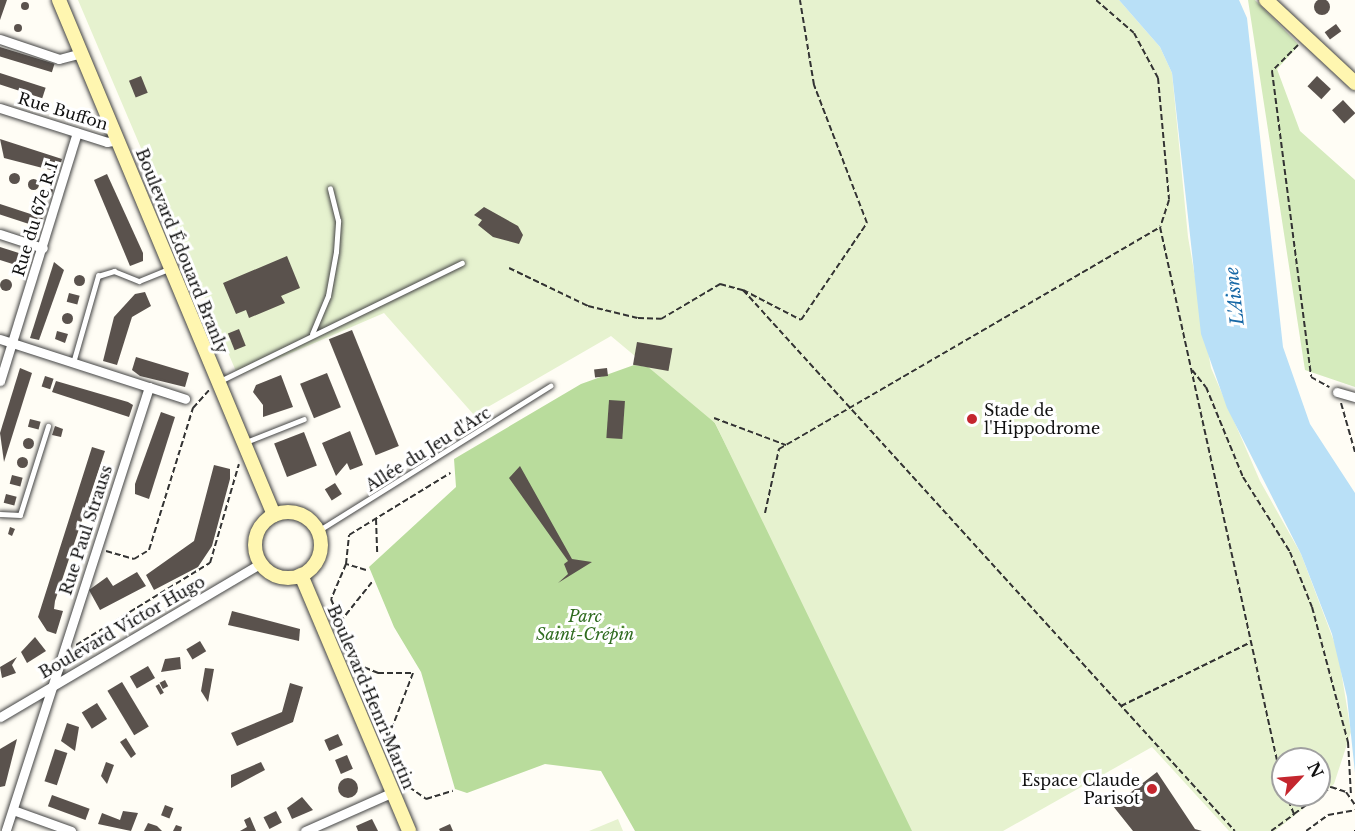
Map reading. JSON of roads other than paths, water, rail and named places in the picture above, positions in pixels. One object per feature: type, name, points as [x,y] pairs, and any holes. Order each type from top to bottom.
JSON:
[{"type":"street","name":"Boulevard Édouard Branly","points":[[59,0],[274,514]]},
{"type":"street","points":[[1266,0],[1355,83]]},
{"type":"street","points":[[0,39],[59,59],[81,53]]},
{"type":"street","name":"Rue Buffon","points":[[0,108],[76,133],[118,140]]},
{"type":"street","name":"Rue du 67e R.I","points":[[0,381],[43,248],[76,133]]},
{"type":"street","points":[[0,234],[43,248]]},
{"type":"street","points":[[0,339],[185,399]]},
{"type":"street","name":"Rue Paul Strauss","points":[[6,831],[56,684],[63,652],[95,547],[148,387]]},
{"type":"street","points":[[1337,392],[1355,397]]},
{"type":"street","points":[[274,514],[303,515],[318,531],[320,553],[301,575],[276,576],[260,564],[254,541],[274,514]]},
{"type":"street","name":"Boulevard Victor Hugo","points":[[0,717],[260,564]]},
{"type":"street","name":"Boulevard Henri Martin","points":[[301,575],[409,831]]},
{"type":"street","points":[[305,831],[393,792]]},
{"type":"street","points":[[13,810],[71,831]]},
{"type":"lane","points":[[312,334],[328,296],[336,252],[338,221],[330,189]]},
{"type":"lane","points":[[218,382],[462,262]]},
{"type":"lane","points":[[73,363],[98,276],[114,271],[139,281],[171,268]]},
{"type":"lane","name":"Allée du Jeu d'Arc","points":[[318,531],[550,386]]},
{"type":"lane","points":[[243,443],[304,419]]},
{"type":"lane","points":[[0,514],[20,515],[48,426]]},
{"type":"water","name":"L'Aisne","points":[[1119,0],[1239,0],[1247,18],[1283,347],[1310,424],[1355,493],[1355,773],[1347,697],[1332,634],[1301,554],[1227,408],[1201,334],[1172,73],[1160,47]]},
{"type":"place","name":"Stade de l'Hippodrome","points":[[972,419]]},
{"type":"place","name":"Espace Claude Parisot","points":[[1152,789]]},
{"type":"park label","name":"Parc Saint-Crépin","points":[[585,625]]}]
